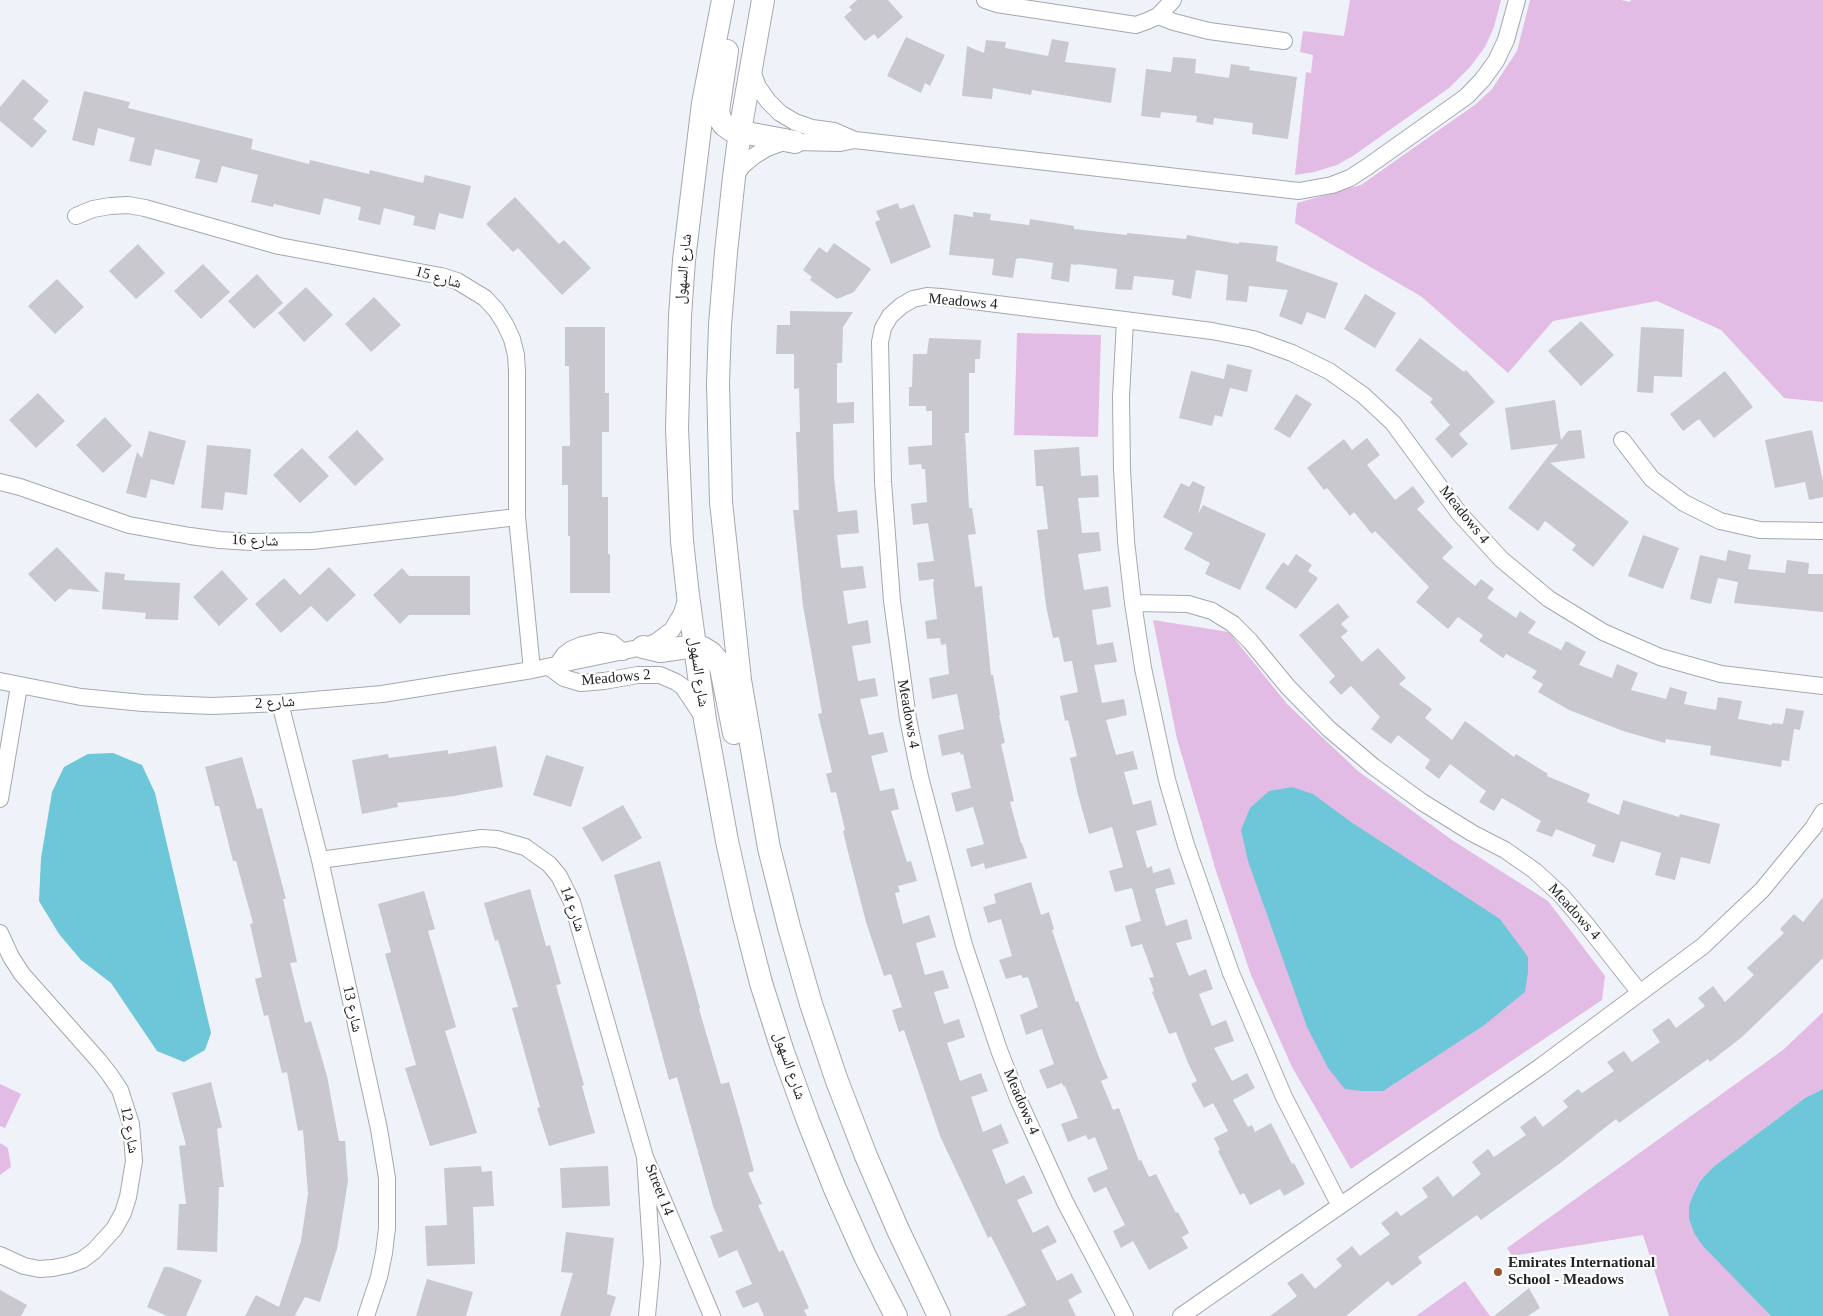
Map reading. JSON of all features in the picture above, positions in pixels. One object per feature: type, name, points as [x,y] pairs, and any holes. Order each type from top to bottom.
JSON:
[{"type":"main road","name":"شارع السهول","points":[[723,0],[703,103],[684,260],[680,316],[678,457],[682,542],[688,595],[705,720],[726,841],[742,913],[761,983],[783,1052],[835,1189],[865,1256],[896,1316]]},
{"type":"main road","points":[[730,0],[727,48],[718,111],[720,119],[731,130],[795,142]]},
{"type":"main road","points":[[763,0],[740,131],[734,177],[720,326],[718,384],[721,502],[740,680],[769,848],[809,996],[837,1081],[866,1156],[898,1230],[939,1316]]},
{"type":"main road","points":[[633,650],[660,651],[695,646],[704,648],[717,660],[721,668],[742,765],[754,807],[769,848]]},
{"type":"street","points":[[985,0],[997,4],[1136,24],[1147,22],[1158,16],[1173,0]]},
{"type":"street","points":[[752,71],[758,87],[780,113],[795,122],[812,128],[834,131],[855,140],[1300,191],[1322,187],[1350,178],[1467,96],[1496,61],[1506,40],[1517,0]]},
{"type":"street","points":[[1158,16],[1209,31],[1284,41]]},
{"type":"street","points":[[734,177],[743,165],[767,148],[780,143],[840,143],[855,140]]},
{"type":"street","name":"شارع 15","points":[[76,216],[92,209],[110,206],[128,205],[145,208],[279,246],[441,276],[457,281],[484,298],[501,317],[512,339],[516,355],[517,517],[532,670]]},
{"type":"street","name":"Meadows 4","points":[[1125,1316],[1065,1202],[999,1050],[964,945],[920,777],[905,699],[892,601],[883,482],[880,342],[883,328],[890,316],[901,306],[913,299],[927,296],[1212,331],[1253,339],[1292,353],[1329,371],[1363,395],[1393,423],[1459,513],[1501,559],[1549,599],[1603,632],[1660,657],[1721,674],[1823,686]]},
{"type":"street","points":[[1125,321],[1121,398],[1126,540],[1133,602],[1148,696],[1167,780],[1186,846],[1231,973],[1284,1097],[1340,1206]]},
{"type":"street","points":[[1622,440],[1652,478],[1684,503],[1720,521],[1760,530],[1823,531]]},
{"type":"street","name":"شارع 16","points":[[0,482],[20,487],[129,525],[220,540],[251,542],[312,541],[517,517]]},
{"type":"street","name":"Meadows 2","points":[[688,595],[682,613],[672,630],[656,642],[633,650],[600,641],[582,645],[572,649],[553,666],[564,678],[581,683],[638,675],[660,675],[676,682],[689,694],[705,720]]},
{"type":"street","name":"Meadows 4","points":[[1133,602],[1188,604],[1212,611],[1233,624],[1329,729],[1374,767],[1422,802],[1472,833],[1505,850],[1535,870],[1561,895],[1579,916],[1640,993]]},
{"type":"street","points":[[633,650],[638,675]]},
{"type":"street","name":"شارع 2","points":[[0,681],[81,697],[143,704],[212,706],[280,703],[382,694],[553,666]]},
{"type":"street","points":[[0,799],[19,686]]},
{"type":"street","name":"شارع 13","points":[[280,703],[320,860],[379,1129],[387,1178],[387,1228],[384,1253],[379,1277],[366,1316]]},
{"type":"street","points":[[1181,1316],[1540,1067],[1704,946],[1762,890],[1813,828],[1823,812]]},
{"type":"street","name":"شارع 14","points":[[320,860],[482,838],[496,839],[525,847],[549,864],[559,876],[572,902],[645,1157]]},
{"type":"street","name":"شارع 12","points":[[0,1255],[24,1266],[39,1269],[54,1268],[82,1260],[94,1251],[114,1229],[123,1212],[128,1197],[134,1160],[131,1124],[120,1090],[99,1061],[22,974],[1,938]]},
{"type":"street","name":"Street 14","points":[[645,1157],[652,1263],[647,1316]]},
{"type":"street","name":"Street 14","points":[[645,1157],[712,1316]]},
{"type":"shaded area","points":[[1350,0],[1501,0],[1494,27],[1485,47],[1470,67],[1449,88],[1353,156],[1337,165],[1295,175],[1306,72],[1311,73],[1313,55],[1300,52],[1303,31],[1344,36]]},
{"type":"shaded area","points":[[1530,0],[1621,0],[1630,2],[1631,0],[1823,0],[1823,402],[1784,398],[1721,330],[1657,301],[1553,321],[1508,373],[1422,297],[1295,223],[1297,203],[1361,185],[1476,104],[1492,89],[1517,51]]},
{"type":"shaded area","points":[[1017,333],[1101,335],[1098,437],[1014,435]]},
{"type":"shaded area","points":[[1153,620],[1229,632],[1287,704],[1358,771],[1452,840],[1548,901],[1605,976],[1602,1000],[1351,1169],[1292,1067],[1251,975],[1216,871],[1177,739]]},
{"type":"shaded area","points":[[1823,1012],[1823,1089],[1805,1098],[1713,1167],[1700,1181],[1689,1206],[1689,1219],[1694,1233],[1771,1316],[1669,1316],[1643,1235],[1512,1256],[1507,1248],[1783,1050]]},
{"type":"shaded area","points":[[0,1084],[21,1094],[5,1128],[0,1126]]},
{"type":"shaded area","points":[[0,1143],[8,1148],[11,1167],[0,1175]]},
{"type":"shaded area","points":[[1465,1281],[1490,1316],[1416,1316]]},
{"type":"water","points":[[113,753],[142,765],[155,793],[211,1033],[205,1050],[184,1062],[157,1051],[111,983],[81,960],[59,934],[39,901],[41,858],[52,792],[64,767],[88,754]]},
{"type":"water","points":[[1292,787],[1313,794],[1351,822],[1500,919],[1528,957],[1525,992],[1483,1026],[1383,1091],[1345,1089],[1328,1068],[1307,1027],[1248,861],[1241,830],[1250,808],[1269,791]]},
{"type":"water","points":[[1823,1089],[1823,1316],[1771,1316],[1703,1246],[1694,1233],[1689,1219],[1689,1206],[1700,1181],[1713,1167],[1805,1098]]},
{"type":"building","points":[[857,0],[888,0],[903,17],[878,39],[874,34],[865,41],[844,17],[852,10],[849,7]]},
{"type":"building","points":[[906,37],[945,55],[930,86],[925,83],[921,93],[887,76]]},
{"type":"building","points":[[1052,39],[1069,42],[1065,62],[1116,68],[1111,103],[1032,90],[1031,95],[993,88],[992,99],[962,96],[967,46],[984,53],[986,40],[1006,42],[1005,48],[1048,56]]},
{"type":"building","points":[[1173,57],[1196,59],[1195,73],[1229,78],[1231,64],[1250,67],[1249,70],[1297,77],[1288,139],[1252,134],[1253,123],[1214,118],[1213,125],[1196,122],[1197,116],[1161,112],[1160,118],[1141,116],[1146,69],[1171,72]]},
{"type":"building","points":[[23,79],[49,101],[33,119],[47,131],[32,148],[0,121],[0,107]]},
{"type":"building","points":[[84,91],[130,102],[128,108],[253,139],[251,149],[309,164],[310,160],[369,174],[370,170],[423,183],[425,175],[471,186],[463,219],[439,213],[435,230],[413,225],[415,216],[384,208],[380,225],[358,220],[361,207],[324,198],[320,215],[274,204],[273,207],[251,202],[258,175],[222,166],[217,183],[195,178],[200,160],[155,149],[151,166],[129,161],[135,138],[98,128],[94,146],[72,140]]},
{"type":"building","points":[[515,197],[559,244],[564,240],[591,268],[562,295],[518,248],[513,252],[486,224]]},
{"type":"building","points":[[898,203],[900,209],[914,204],[931,247],[891,264],[875,222],[880,220],[876,211]]},
{"type":"building","points":[[973,212],[991,214],[990,220],[1029,225],[1030,219],[1074,226],[1074,229],[1127,235],[1127,233],[1186,239],[1187,235],[1239,244],[1239,242],[1278,246],[1276,261],[1338,283],[1325,319],[1307,312],[1302,325],[1279,316],[1288,290],[1249,286],[1247,302],[1226,300],[1228,275],[1196,270],[1191,299],[1172,295],[1174,280],[1134,276],[1132,290],[1115,289],[1117,269],[1077,264],[1071,264],[1069,282],[1051,279],[1053,263],[1021,258],[1016,259],[1013,278],[992,275],[994,259],[949,255],[954,214],[973,217]]},
{"type":"building","points":[[834,243],[871,269],[854,292],[837,299],[810,280],[812,277],[803,270],[819,247],[827,253]]},
{"type":"building","points":[[138,244],[165,273],[136,299],[109,271]]},
{"type":"building","points":[[203,264],[230,292],[201,319],[174,291]]},
{"type":"building","points":[[257,274],[283,303],[254,329],[228,301]]},
{"type":"building","points":[[57,279],[84,307],[55,334],[28,306]]},
{"type":"building","points":[[306,287],[333,315],[304,342],[278,313]]},
{"type":"building","points":[[1365,294],[1396,313],[1375,348],[1344,329]]},
{"type":"building","points":[[374,297],[401,325],[371,352],[345,324]]},
{"type":"building","points":[[790,311],[853,312],[843,327],[842,363],[837,363],[837,403],[854,402],[854,423],[833,424],[834,477],[838,512],[857,510],[859,533],[837,535],[841,568],[863,566],[866,588],[843,591],[848,624],[868,620],[871,643],[852,646],[858,681],[875,678],[878,696],[860,699],[869,735],[883,732],[888,752],[871,756],[880,791],[894,788],[899,809],[891,811],[907,862],[911,861],[917,881],[898,886],[900,892],[895,893],[903,924],[929,915],[936,937],[916,943],[925,975],[943,970],[949,988],[934,992],[944,1024],[959,1019],[965,1037],[947,1043],[960,1081],[981,1073],[988,1091],[971,1097],[983,1132],[1001,1124],[1009,1143],[992,1150],[1006,1184],[1024,1175],[1033,1193],[1017,1200],[1033,1233],[1048,1225],[1057,1242],[1041,1250],[1057,1281],[1072,1273],[1082,1292],[1068,1300],[1076,1316],[1005,1316],[1026,1305],[991,1236],[988,1238],[940,1136],[904,1030],[899,1032],[892,1010],[902,1007],[891,974],[884,976],[866,922],[843,831],[845,830],[836,792],[831,793],[826,774],[832,772],[818,714],[822,713],[803,606],[793,510],[799,510],[796,432],[800,432],[799,388],[794,389],[794,354],[776,354],[777,325],[790,325]]},
{"type":"building","points":[[1581,321],[1614,355],[1581,386],[1548,351]]},
{"type":"building","points":[[565,327],[605,327],[605,393],[609,393],[609,432],[602,432],[602,497],[608,497],[610,593],[570,593],[568,485],[562,485],[562,446],[570,446],[569,366],[565,366]]},
{"type":"building","points":[[1641,327],[1684,329],[1682,377],[1654,376],[1653,393],[1637,392]]},
{"type":"building","points":[[929,338],[981,340],[980,359],[975,359],[975,373],[969,373],[969,433],[965,433],[969,508],[972,508],[976,534],[968,535],[975,587],[982,586],[991,675],[993,675],[1005,743],[1001,744],[1014,801],[1010,802],[1027,858],[985,869],[984,863],[971,867],[966,849],[984,844],[973,807],[956,812],[951,793],[971,788],[963,754],[961,755],[960,752],[942,756],[938,735],[964,729],[957,694],[932,699],[929,678],[949,674],[946,644],[941,645],[940,638],[927,639],[925,621],[937,619],[934,579],[919,581],[917,563],[934,561],[928,523],[913,525],[911,504],[927,502],[925,469],[922,469],[921,464],[909,465],[908,447],[932,445],[932,411],[926,411],[926,406],[909,406],[909,387],[912,387],[913,354],[927,354]]},
{"type":"building","points":[[1420,338],[1464,372],[1466,370],[1495,402],[1459,434],[1468,444],[1452,458],[1435,439],[1450,425],[1430,402],[1433,399],[1395,370]]},
{"type":"building","points":[[1227,364],[1252,370],[1247,392],[1230,388],[1222,417],[1215,415],[1212,426],[1179,418],[1191,371],[1224,379]]},
{"type":"building","points":[[1725,371],[1753,407],[1714,438],[1699,419],[1683,431],[1670,414]]},
{"type":"building","points":[[38,393],[65,421],[36,448],[9,420]]},
{"type":"building","points":[[1296,394],[1312,404],[1290,438],[1274,429]]},
{"type":"building","points":[[1555,400],[1561,440],[1568,431],[1581,430],[1585,458],[1550,463],[1629,522],[1593,567],[1572,550],[1576,545],[1545,521],[1538,531],[1508,508],[1558,444],[1511,450],[1505,408]]},
{"type":"building","points":[[105,417],[132,446],[103,473],[76,445]]},
{"type":"building","points":[[357,430],[384,459],[355,486],[328,457]]},
{"type":"building","points":[[1812,430],[1823,481],[1823,497],[1809,500],[1805,482],[1775,488],[1765,440]]},
{"type":"building","points":[[149,431],[186,441],[174,485],[151,479],[146,498],[126,493],[137,452],[142,458]]},
{"type":"building","points":[[1367,438],[1380,455],[1367,465],[1395,500],[1413,486],[1425,502],[1417,509],[1453,547],[1442,558],[1475,586],[1481,579],[1494,589],[1487,598],[1516,618],[1520,611],[1536,622],[1528,633],[1561,650],[1566,641],[1586,652],[1579,665],[1612,678],[1617,664],[1638,673],[1631,690],[1666,699],[1670,687],[1687,692],[1684,704],[1716,710],[1718,697],[1742,701],[1738,719],[1772,725],[1772,723],[1783,724],[1786,708],[1804,711],[1800,730],[1794,729],[1789,761],[1782,760],[1781,767],[1710,755],[1711,746],[1666,739],[1665,743],[1623,731],[1569,710],[1538,692],[1543,684],[1532,678],[1537,671],[1506,654],[1503,658],[1479,641],[1483,635],[1458,617],[1448,629],[1416,602],[1429,587],[1375,531],[1372,534],[1354,512],[1350,516],[1327,488],[1324,490],[1307,468],[1344,439],[1352,450]]},
{"type":"building","points":[[207,445],[251,449],[247,495],[225,492],[223,510],[201,508]]},
{"type":"building","points":[[1079,447],[1081,476],[1098,475],[1099,497],[1078,498],[1082,533],[1099,532],[1101,551],[1078,554],[1084,590],[1108,586],[1111,607],[1092,610],[1097,645],[1113,642],[1117,662],[1094,665],[1102,703],[1124,699],[1127,715],[1106,720],[1116,755],[1133,751],[1138,769],[1124,772],[1133,805],[1151,800],[1157,825],[1136,831],[1147,868],[1152,866],[1153,873],[1170,868],[1175,884],[1155,889],[1166,926],[1187,919],[1192,939],[1176,943],[1189,976],[1206,969],[1213,989],[1199,994],[1212,1026],[1226,1020],[1234,1041],[1214,1048],[1232,1081],[1247,1073],[1255,1088],[1233,1100],[1248,1127],[1252,1125],[1255,1132],[1271,1123],[1292,1164],[1294,1163],[1305,1184],[1284,1196],[1280,1189],[1250,1205],[1244,1193],[1240,1195],[1218,1151],[1220,1150],[1214,1138],[1228,1131],[1213,1103],[1204,1108],[1191,1084],[1197,1081],[1176,1032],[1169,1034],[1152,992],[1154,991],[1149,978],[1154,977],[1142,944],[1131,947],[1125,926],[1141,921],[1132,888],[1115,892],[1109,871],[1123,867],[1112,827],[1089,834],[1078,795],[1070,758],[1077,756],[1068,720],[1065,721],[1060,696],[1078,692],[1072,661],[1064,662],[1059,637],[1053,638],[1046,606],[1037,530],[1048,529],[1043,486],[1036,486],[1034,450]]},
{"type":"building","points":[[302,448],[329,476],[300,503],[273,475]]},
{"type":"building","points":[[1193,481],[1205,487],[1198,514],[1203,505],[1266,534],[1240,590],[1205,574],[1210,563],[1184,549],[1193,533],[1163,517],[1181,483],[1189,487]]},
{"type":"building","points":[[1643,535],[1679,548],[1663,589],[1628,576]]},
{"type":"building","points":[[57,547],[100,592],[69,589],[55,602],[28,574]]},
{"type":"building","points":[[1728,550],[1751,555],[1748,569],[1785,573],[1787,560],[1809,563],[1808,574],[1823,574],[1823,612],[1734,603],[1738,582],[1718,578],[1711,604],[1690,599],[1700,555],[1726,561]]},
{"type":"building","points":[[1296,554],[1312,565],[1308,571],[1318,578],[1296,609],[1265,588],[1283,562],[1288,566]]},
{"type":"building","points":[[329,567],[356,595],[327,622],[311,606],[281,633],[255,604],[284,578],[300,595]]},
{"type":"building","points":[[402,568],[409,576],[470,576],[470,615],[409,615],[400,624],[373,595]]},
{"type":"building","points":[[222,570],[248,599],[219,626],[193,597]]},
{"type":"building","points":[[105,572],[125,574],[124,580],[180,583],[178,620],[145,619],[146,613],[102,609]]},
{"type":"building","points":[[1338,603],[1349,617],[1341,624],[1348,631],[1341,637],[1362,662],[1378,648],[1406,678],[1399,684],[1432,709],[1425,718],[1452,740],[1465,721],[1514,757],[1516,754],[1548,774],[1547,776],[1590,794],[1587,802],[1619,815],[1623,800],[1679,817],[1680,814],[1720,824],[1710,864],[1681,857],[1675,880],[1655,875],[1661,853],[1621,841],[1614,863],[1592,856],[1596,845],[1556,829],[1552,837],[1536,831],[1541,821],[1502,798],[1494,811],[1479,802],[1486,791],[1450,764],[1439,779],[1425,768],[1430,760],[1398,735],[1391,744],[1371,729],[1380,717],[1351,686],[1341,695],[1329,682],[1335,676],[1299,635]]},
{"type":"building","points":[[496,746],[503,787],[454,796],[397,803],[398,807],[362,814],[352,760],[388,754],[389,758],[448,750],[448,754]]},
{"type":"building","points":[[546,755],[584,767],[571,807],[533,795]]},
{"type":"building","points":[[242,757],[257,809],[262,808],[286,899],[283,899],[297,962],[290,963],[305,1023],[311,1021],[327,1076],[339,1141],[345,1141],[348,1181],[337,1249],[320,1302],[305,1297],[295,1315],[297,1316],[245,1316],[256,1295],[279,1307],[301,1241],[308,1194],[303,1130],[298,1131],[287,1072],[282,1073],[268,1015],[264,1016],[255,979],[262,977],[250,924],[253,923],[236,861],[233,861],[219,806],[215,806],[205,767]]},
{"type":"building","points":[[623,805],[642,838],[602,862],[582,828]]},
{"type":"building","points":[[660,861],[721,1084],[729,1082],[740,1120],[754,1171],[748,1173],[762,1204],[758,1205],[779,1252],[783,1250],[809,1308],[804,1310],[807,1316],[764,1316],[758,1302],[743,1308],[735,1291],[752,1284],[737,1250],[719,1258],[710,1236],[723,1231],[713,1206],[677,1077],[669,1080],[614,875]]},
{"type":"building","points":[[1031,882],[1041,915],[1049,912],[1054,929],[1052,930],[1076,1002],[1078,1001],[1108,1078],[1101,1081],[1113,1110],[1119,1108],[1139,1161],[1141,1160],[1149,1177],[1156,1174],[1176,1213],[1178,1212],[1189,1233],[1182,1237],[1188,1248],[1149,1270],[1133,1241],[1121,1248],[1113,1231],[1125,1225],[1106,1187],[1094,1193],[1087,1178],[1108,1169],[1095,1137],[1088,1140],[1086,1135],[1068,1142],[1061,1124],[1078,1118],[1062,1083],[1047,1089],[1039,1070],[1054,1064],[1042,1029],[1026,1035],[1020,1015],[1038,1007],[1028,977],[1023,978],[1021,975],[1006,979],[999,960],[1012,956],[1001,919],[988,923],[983,907],[996,903],[994,894]]},
{"type":"building","points":[[530,889],[546,946],[550,945],[561,984],[556,985],[584,1085],[582,1086],[595,1133],[549,1146],[537,1108],[540,1107],[512,1008],[518,1007],[498,940],[495,941],[484,903]]},
{"type":"building","points":[[424,891],[435,929],[428,931],[456,1027],[445,1031],[477,1133],[430,1146],[405,1068],[416,1065],[385,954],[391,952],[378,904]]},
{"type":"building","points":[[1823,897],[1823,958],[1742,1037],[1710,1062],[1708,1059],[1619,1123],[1616,1119],[1559,1164],[1481,1220],[1477,1215],[1418,1257],[1422,1263],[1392,1286],[1388,1281],[1346,1316],[1270,1316],[1297,1296],[1287,1283],[1302,1273],[1315,1289],[1342,1266],[1336,1259],[1352,1246],[1360,1256],[1390,1234],[1381,1223],[1397,1211],[1401,1216],[1428,1197],[1422,1188],[1438,1176],[1453,1197],[1481,1174],[1472,1162],[1488,1149],[1494,1157],[1526,1135],[1520,1127],[1535,1116],[1543,1127],[1568,1107],[1563,1101],[1578,1089],[1582,1093],[1614,1071],[1607,1062],[1624,1051],[1632,1062],[1660,1042],[1652,1030],[1669,1018],[1676,1028],[1705,1006],[1698,998],[1713,986],[1725,1002],[1754,975],[1747,968],[1784,933],[1780,929],[1794,914],[1803,922]]},
{"type":"building","points":[[211,1082],[222,1127],[217,1129],[224,1187],[219,1187],[217,1252],[177,1250],[179,1204],[186,1204],[179,1146],[186,1145],[172,1093]]},
{"type":"building","points":[[481,1166],[482,1172],[492,1171],[494,1206],[473,1207],[475,1264],[427,1266],[425,1226],[447,1225],[444,1168]]},
{"type":"building","points":[[608,1166],[610,1206],[562,1208],[560,1168]]},
{"type":"building","points":[[566,1232],[614,1238],[607,1294],[616,1297],[610,1316],[560,1316],[573,1273],[561,1272]]},
{"type":"building","points":[[164,1267],[170,1267],[202,1280],[186,1316],[167,1316],[147,1307]]},
{"type":"building","points":[[427,1279],[473,1292],[466,1316],[416,1316]]},
{"type":"building","points":[[1529,1288],[1540,1308],[1528,1316],[1494,1316]]},
{"type":"building","points":[[0,1290],[27,1305],[21,1316],[0,1316]]},
{"type":"place","name":"Emirates International School - Meadows","points":[[1498,1272]]}]
